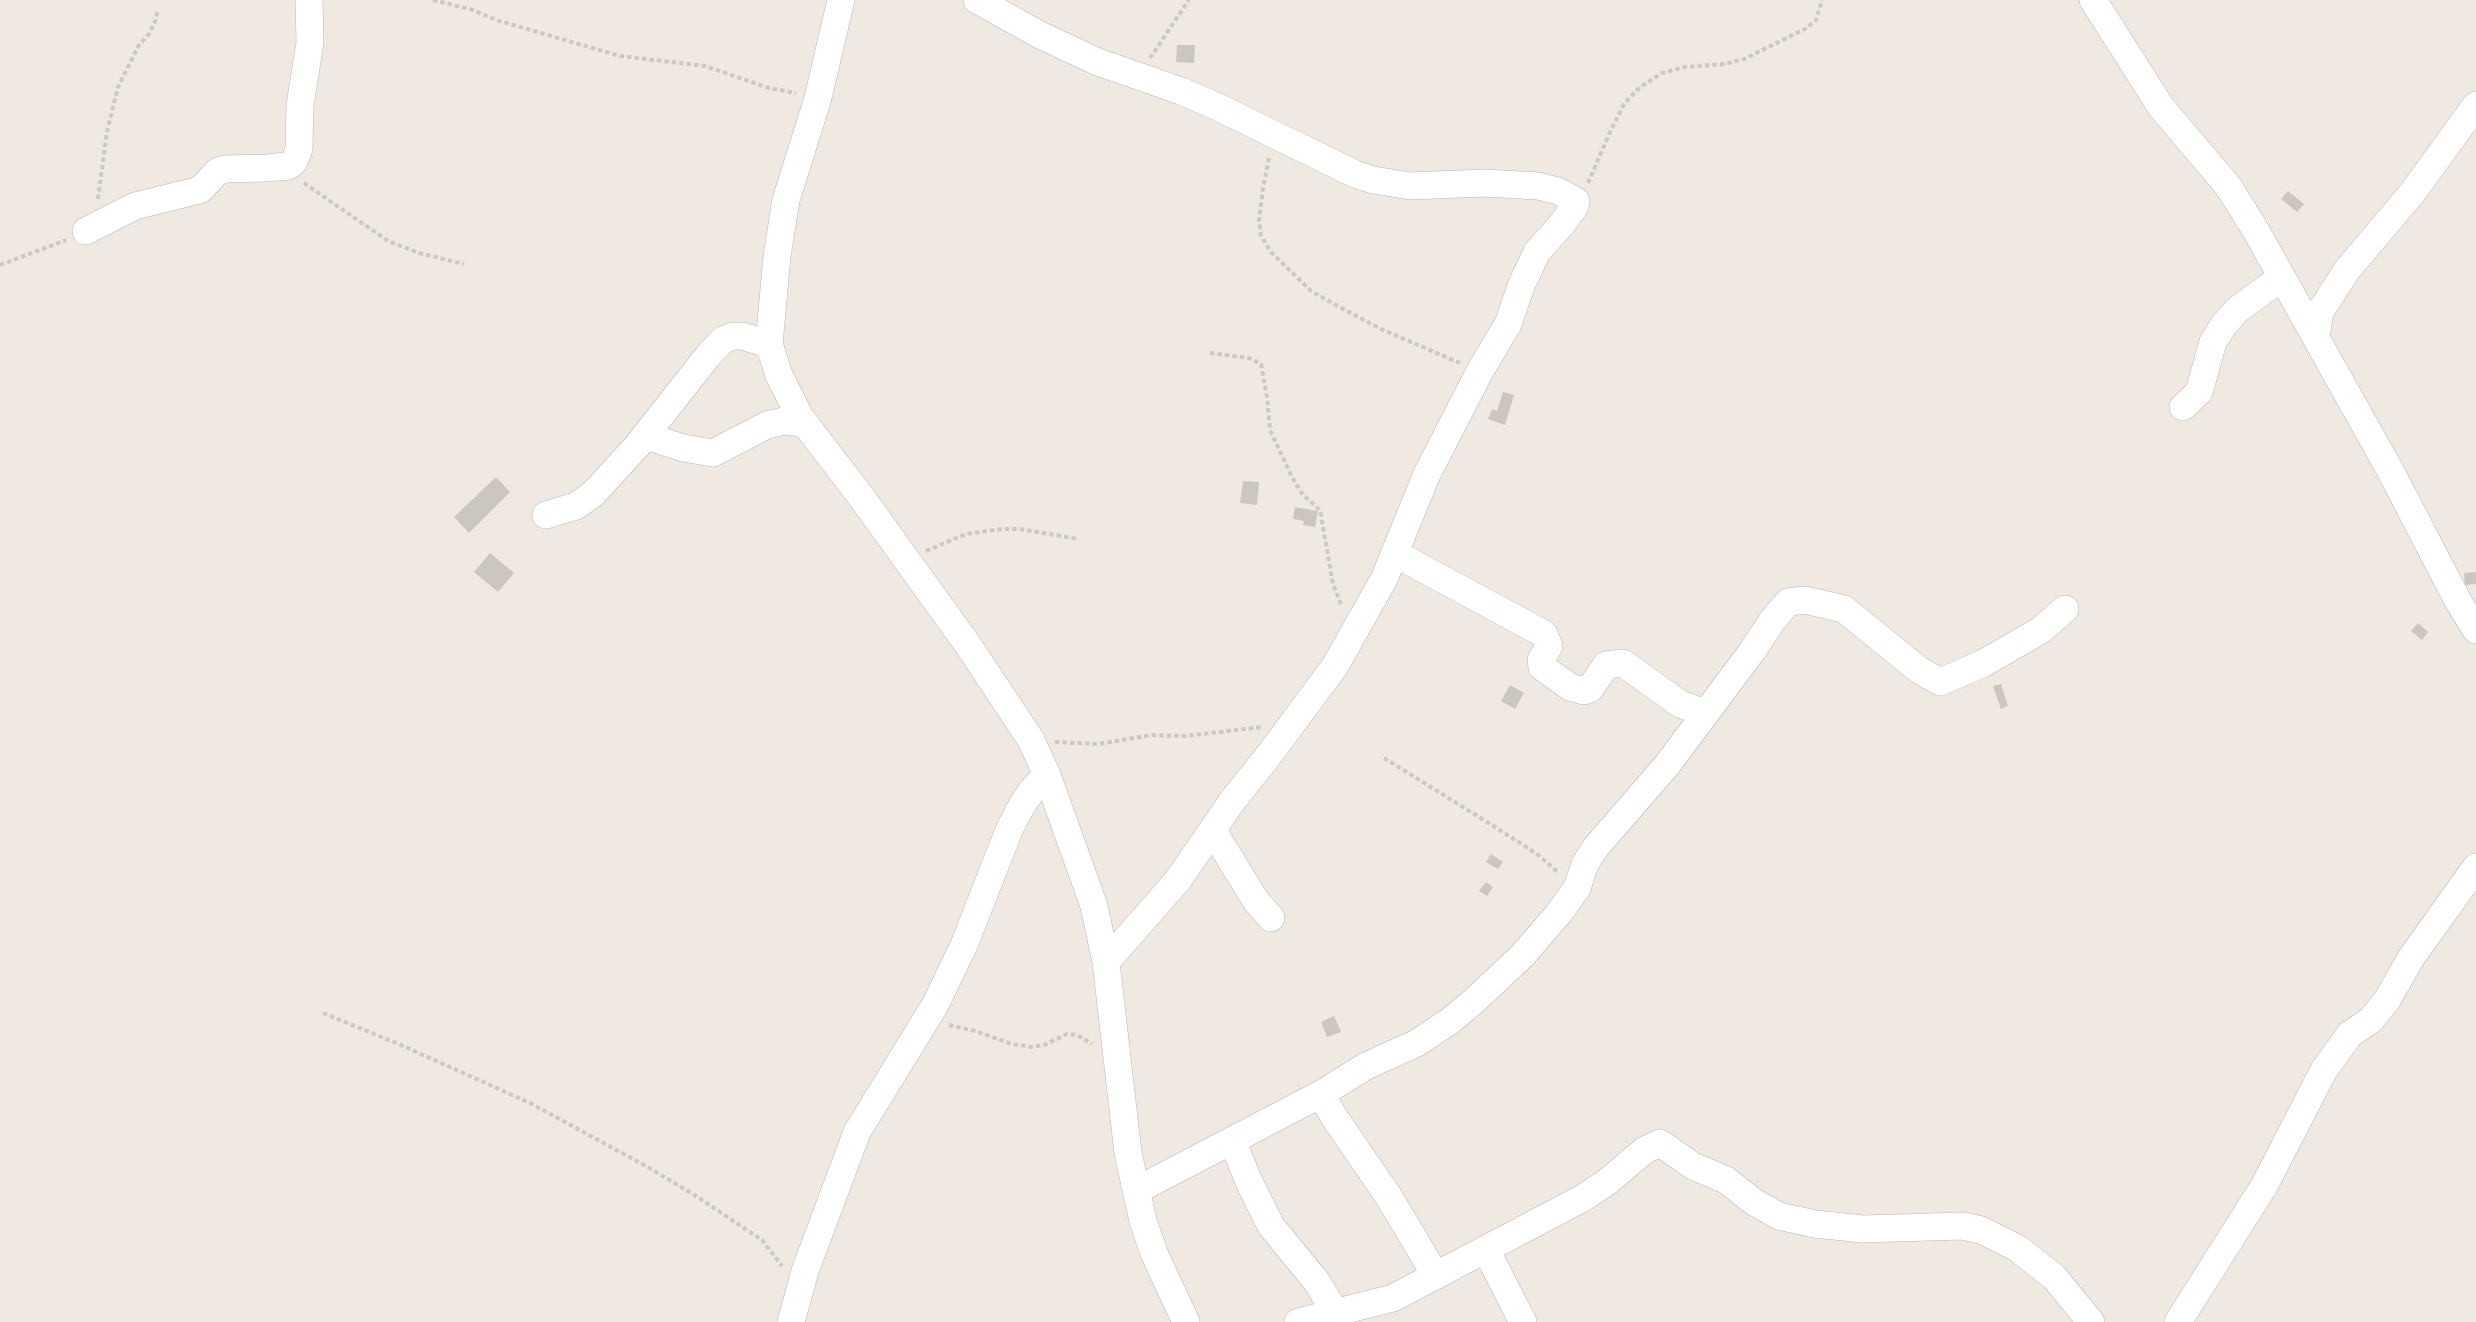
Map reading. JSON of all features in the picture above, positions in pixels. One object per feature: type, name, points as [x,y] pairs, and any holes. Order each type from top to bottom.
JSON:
[{"type":"street","points":[[90,229],[147,202],[200,190],[218,171],[288,166],[297,158],[300,105],[310,43],[309,0]]},
{"type":"street","points":[[841,0],[818,98],[786,200],[777,256],[769,344],[778,375],[804,423],[968,645],[1031,740],[1047,775],[1094,906],[1106,962],[1128,1154],[1143,1221],[1154,1253],[1186,1322]]},
{"type":"street","points":[[977,0],[1040,35],[1088,58],[1181,91],[1355,174],[1373,180],[1411,186],[1485,183],[1538,186],[1558,191],[1576,201],[1563,224],[1537,252],[1521,286],[1508,324],[1480,371],[1427,474],[1396,554],[1370,606],[1335,666],[1233,800],[1213,831],[1157,906],[1106,962]]},
{"type":"street","points":[[2093,0],[2161,107],[2228,186],[2316,336],[2391,472],[2458,601],[2476,630]]},
{"type":"street","points":[[2316,336],[2320,312],[2341,278],[2413,192],[2476,105]]},
{"type":"street","points":[[2183,408],[2199,392],[2213,342],[2223,326],[2237,310],[2282,277]]},
{"type":"street","points":[[546,515],[576,506],[593,494],[646,436],[707,357],[723,340],[733,336],[742,336],[769,344]]},
{"type":"street","points":[[646,436],[683,448],[713,453],[767,425],[784,421],[804,423]]},
{"type":"street","points":[[1396,554],[1544,634],[1549,646],[1541,660],[1542,667],[1570,687],[1584,691],[1590,689],[1606,665],[1623,663],[1680,704],[1705,713]]},
{"type":"street","points":[[1137,1190],[1321,1094],[1357,1071],[1417,1043],[1450,1021],[1522,956],[1559,913],[1577,888],[1585,864],[1596,847],[1667,765],[1762,639],[1772,621],[1792,600],[1836,605],[1844,609],[1919,670],[1940,682],[1968,671],[2041,630],[2065,609]]},
{"type":"street","points":[[791,1322],[800,1287],[856,1132],[925,1023],[963,945],[1009,830],[1022,805],[1047,775]]},
{"type":"street","points":[[1213,831],[1224,845],[1256,901],[1271,918]]},
{"type":"street","points":[[2178,1322],[2264,1186],[2325,1070],[2350,1034],[2371,1020],[2387,1000],[2411,958],[2476,867]]},
{"type":"street","points":[[1321,1094],[1334,1117],[1389,1197],[1436,1276]]},
{"type":"street","points":[[1232,1140],[1249,1182],[1271,1226],[1317,1282],[1335,1312]]},
{"type":"street","points":[[1298,1322],[1393,1298],[1583,1198],[1607,1182],[1645,1150],[1660,1143],[1693,1166],[1726,1180],[1754,1202],[1779,1216],[1815,1224],[1863,1229],[1963,1226],[1981,1230],[2017,1248],[2054,1277],[2091,1322]]},
{"type":"street","points":[[1486,1250],[1523,1322]]},
{"type":"path","points":[[433,0],[473,10],[496,20],[620,56],[705,66],[769,88],[818,98]]},
{"type":"path","points":[[1140,77],[1152,54],[1189,0]]},
{"type":"path","points":[[1576,201],[1587,185],[1624,104],[1640,87],[1662,73],[1685,67],[1725,64],[1744,59],[1807,28],[1816,20],[1822,0]]},
{"type":"path","points":[[0,265],[90,229],[107,131],[118,87],[139,45],[155,22],[158,9]]},
{"type":"path","points":[[1274,135],[1259,219],[1261,236],[1266,247],[1311,291],[1381,329],[1480,371]]},
{"type":"path","points":[[288,166],[309,187],[341,206],[388,241],[419,253],[464,264]]},
{"type":"path","points":[[1210,353],[1249,358],[1261,364],[1270,430],[1298,487],[1303,495],[1320,510],[1333,584],[1352,636]]},
{"type":"path","points":[[906,560],[966,534],[1002,529],[1020,528],[1078,539]]},
{"type":"path","points":[[1031,740],[1099,744],[1150,735],[1205,735],[1294,722]]},
{"type":"path","points":[[1384,758],[1537,854],[1577,888]]},
{"type":"path","points":[[323,1014],[401,1045],[530,1103],[644,1165],[693,1194],[762,1240],[800,1287]]},
{"type":"path","points":[[925,1023],[958,1026],[1012,1044],[1032,1047],[1044,1045],[1067,1034],[1077,1035],[1088,1041],[1119,1069]]},
{"type":"building","points":[[1177,45],[1195,45],[1194,63],[1176,62]]},
{"type":"building","points":[[2288,191],[2304,204],[2297,212],[2281,199]]},
{"type":"building","points":[[1503,392],[1514,395],[1505,425],[1488,419],[1492,409],[1497,411]]},
{"type":"building","points":[[496,477],[510,492],[469,533],[454,517]]},
{"type":"building","points":[[1243,481],[1259,482],[1257,505],[1240,503]]},
{"type":"building","points":[[1295,507],[1318,511],[1315,527],[1303,525],[1304,521],[1293,519]]},
{"type":"building","points":[[490,553],[514,573],[498,592],[474,572]]},
{"type":"building","points":[[2476,572],[2476,584],[2465,585],[2464,573]]},
{"type":"building","points":[[2418,623],[2428,632],[2422,640],[2411,631]]},
{"type":"building","points":[[2001,684],[2008,706],[2001,709],[1993,686]]},
{"type":"building","points":[[1510,685],[1524,693],[1515,709],[1501,701]]},
{"type":"building","points":[[1491,854],[1503,862],[1498,869],[1486,862]]},
{"type":"building","points":[[1486,882],[1493,887],[1487,896],[1479,891]]},
{"type":"building","points":[[1334,1016],[1341,1032],[1327,1037],[1321,1022]]}]
